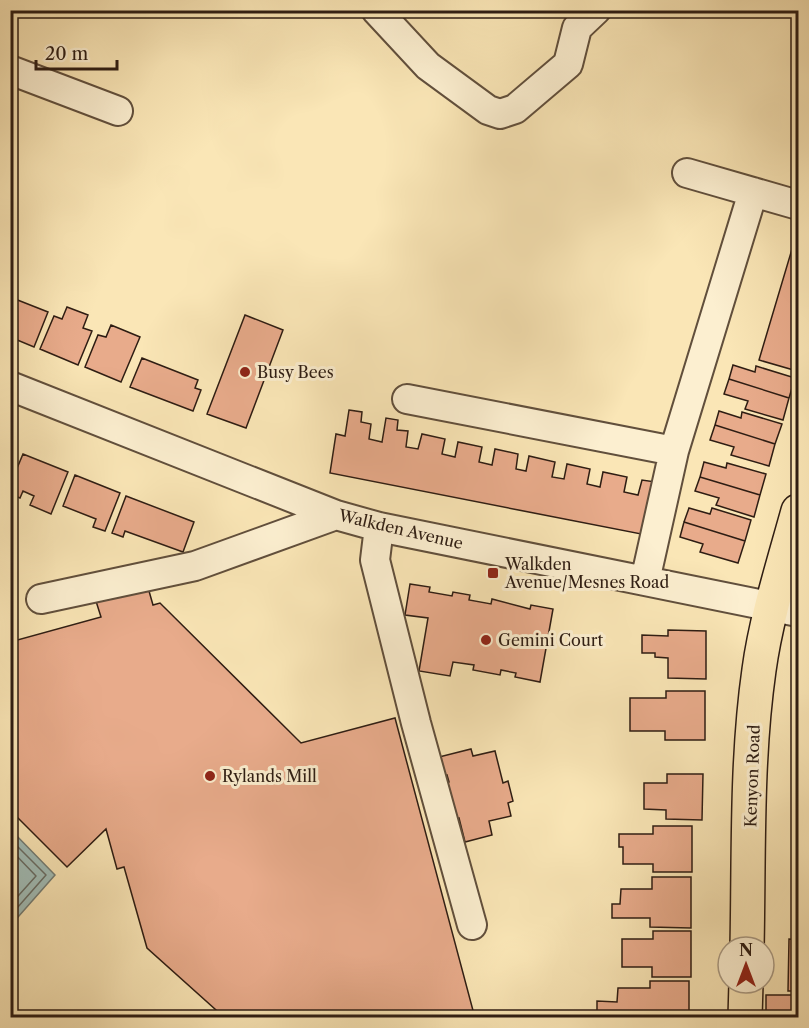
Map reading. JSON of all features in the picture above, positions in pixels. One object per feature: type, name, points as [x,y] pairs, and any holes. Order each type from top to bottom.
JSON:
[{"type":"main road","name":"Kenyon Road","points":[[747,935],[755,707],[763,648],[786,610],[789,542],[798,511]]},
{"type":"main road","points":[[745,1017],[746,995]]},
{"type":"street","points":[[376,10],[428,66],[488,110],[500,114],[515,109],[568,64],[578,16]]},
{"type":"street","points":[[10,70],[118,111]]},
{"type":"street","points":[[687,173],[798,205]]},
{"type":"street","points":[[645,580],[674,451],[753,192]]},
{"type":"street","name":"Walkden Avenue","points":[[10,386],[336,515],[379,527],[786,610]]},
{"type":"street","points":[[407,399],[674,451]]},
{"type":"street","points":[[41,599],[195,567],[336,515]]},
{"type":"street","points":[[379,527],[375,560],[472,926]]},
{"type":"water","points":[[11,830],[55,875],[11,925]]},
{"type":"building","points":[[795,239],[798,240],[797,371],[759,360]]},
{"type":"building","points":[[10,297],[48,312],[34,347],[10,337]]},
{"type":"building","points":[[67,307],[88,315],[83,328],[92,331],[78,365],[40,349],[54,316],[62,319]]},
{"type":"building","name":"Busy Bees","points":[[245,315],[283,330],[246,428],[207,414]]},
{"type":"building","points":[[111,325],[140,337],[121,382],[85,367],[98,335],[106,337]]},
{"type":"building","points":[[142,358],[198,380],[195,388],[201,390],[193,411],[130,387]]},
{"type":"building","points":[[733,365],[755,372],[756,366],[795,378],[789,398],[729,379]]},
{"type":"building","points":[[729,379],[789,398],[783,420],[745,409],[748,401],[724,394]]},
{"type":"building","points":[[349,410],[362,412],[361,422],[371,424],[369,439],[382,442],[386,418],[398,420],[397,430],[408,431],[406,447],[418,449],[422,434],[445,439],[442,454],[455,457],[458,442],[482,447],[479,462],[492,465],[495,449],[518,454],[516,469],[526,471],[529,456],[555,462],[552,477],[564,479],[567,464],[590,469],[587,484],[600,487],[603,472],[627,477],[624,492],[638,495],[642,480],[656,482],[641,534],[330,473],[336,434],[345,436]]},
{"type":"building","points":[[719,411],[741,418],[742,412],[782,424],[775,444],[715,425]]},
{"type":"building","points":[[715,425],[775,444],[769,466],[731,455],[734,447],[710,440]]},
{"type":"building","points":[[23,454],[68,472],[51,514],[30,505],[34,496],[23,491],[20,498],[10,494],[10,485]]},
{"type":"building","points":[[704,462],[726,468],[727,463],[766,474],[760,495],[700,477]]},
{"type":"building","points":[[75,475],[120,493],[105,531],[93,527],[96,519],[63,506]]},
{"type":"building","points":[[700,477],[760,495],[754,517],[716,505],[719,498],[695,491]]},
{"type":"building","points":[[126,496],[194,522],[183,552],[125,531],[123,537],[112,533]]},
{"type":"building","points":[[689,508],[710,514],[712,508],[751,520],[745,541],[684,522]]},
{"type":"building","points":[[684,522],[745,541],[738,563],[700,552],[703,544],[680,537]]},
{"type":"building","name":"Rylands Mill","points":[[147,584],[153,605],[160,603],[301,743],[395,718],[475,1018],[225,1018],[147,948],[124,867],[117,869],[106,829],[67,867],[10,810],[10,642],[101,617],[95,598]]},
{"type":"building","name":"Gemini Court","points":[[410,584],[430,587],[429,592],[452,596],[453,592],[470,595],[469,600],[491,604],[492,599],[530,609],[531,605],[553,609],[540,682],[515,677],[516,673],[501,670],[500,675],[473,670],[474,665],[453,662],[450,676],[419,671],[428,618],[405,615]]},
{"type":"building","points":[[668,630],[706,631],[706,679],[668,678],[668,658],[655,657],[655,653],[642,653],[642,635],[668,636]]},
{"type":"building","points":[[666,691],[705,691],[705,740],[665,740],[665,731],[630,731],[630,698],[666,698]]},
{"type":"building","points":[[471,749],[473,756],[495,751],[503,783],[508,781],[513,801],[508,803],[511,816],[489,821],[492,835],[465,842],[459,818],[454,820],[444,783],[449,782],[447,775],[444,776],[439,757]]},
{"type":"building","points":[[667,774],[703,774],[702,820],[666,819],[666,810],[644,809],[644,783],[667,783]]},
{"type":"building","points":[[795,812],[798,812],[798,864],[795,864]]},
{"type":"building","points":[[653,826],[692,826],[692,872],[653,872],[653,864],[623,864],[623,847],[619,847],[619,834],[653,834]]},
{"type":"building","points":[[795,875],[798,875],[798,927],[793,926]]},
{"type":"building","points":[[652,877],[691,877],[691,928],[650,927],[650,918],[612,918],[612,904],[620,904],[621,889],[652,889]]},
{"type":"building","points":[[653,931],[691,931],[691,977],[652,977],[652,967],[622,967],[622,939],[653,939]]},
{"type":"building","points":[[789,939],[798,940],[798,991],[788,991]]},
{"type":"building","points":[[650,981],[689,981],[689,1018],[597,1018],[597,1001],[617,1002],[618,988],[650,988]]},
{"type":"building","points":[[766,995],[798,995],[798,1018],[766,1018]]},
{"type":"place","name":"Busy Bees","points":[[245,372]]},
{"type":"place","name":"Walkden Avenue/Mesnes Road","points":[[493,573]]},
{"type":"place","name":"Gemini Court","points":[[486,640]]},
{"type":"place","name":"Rylands Mill","points":[[210,776]]}]
